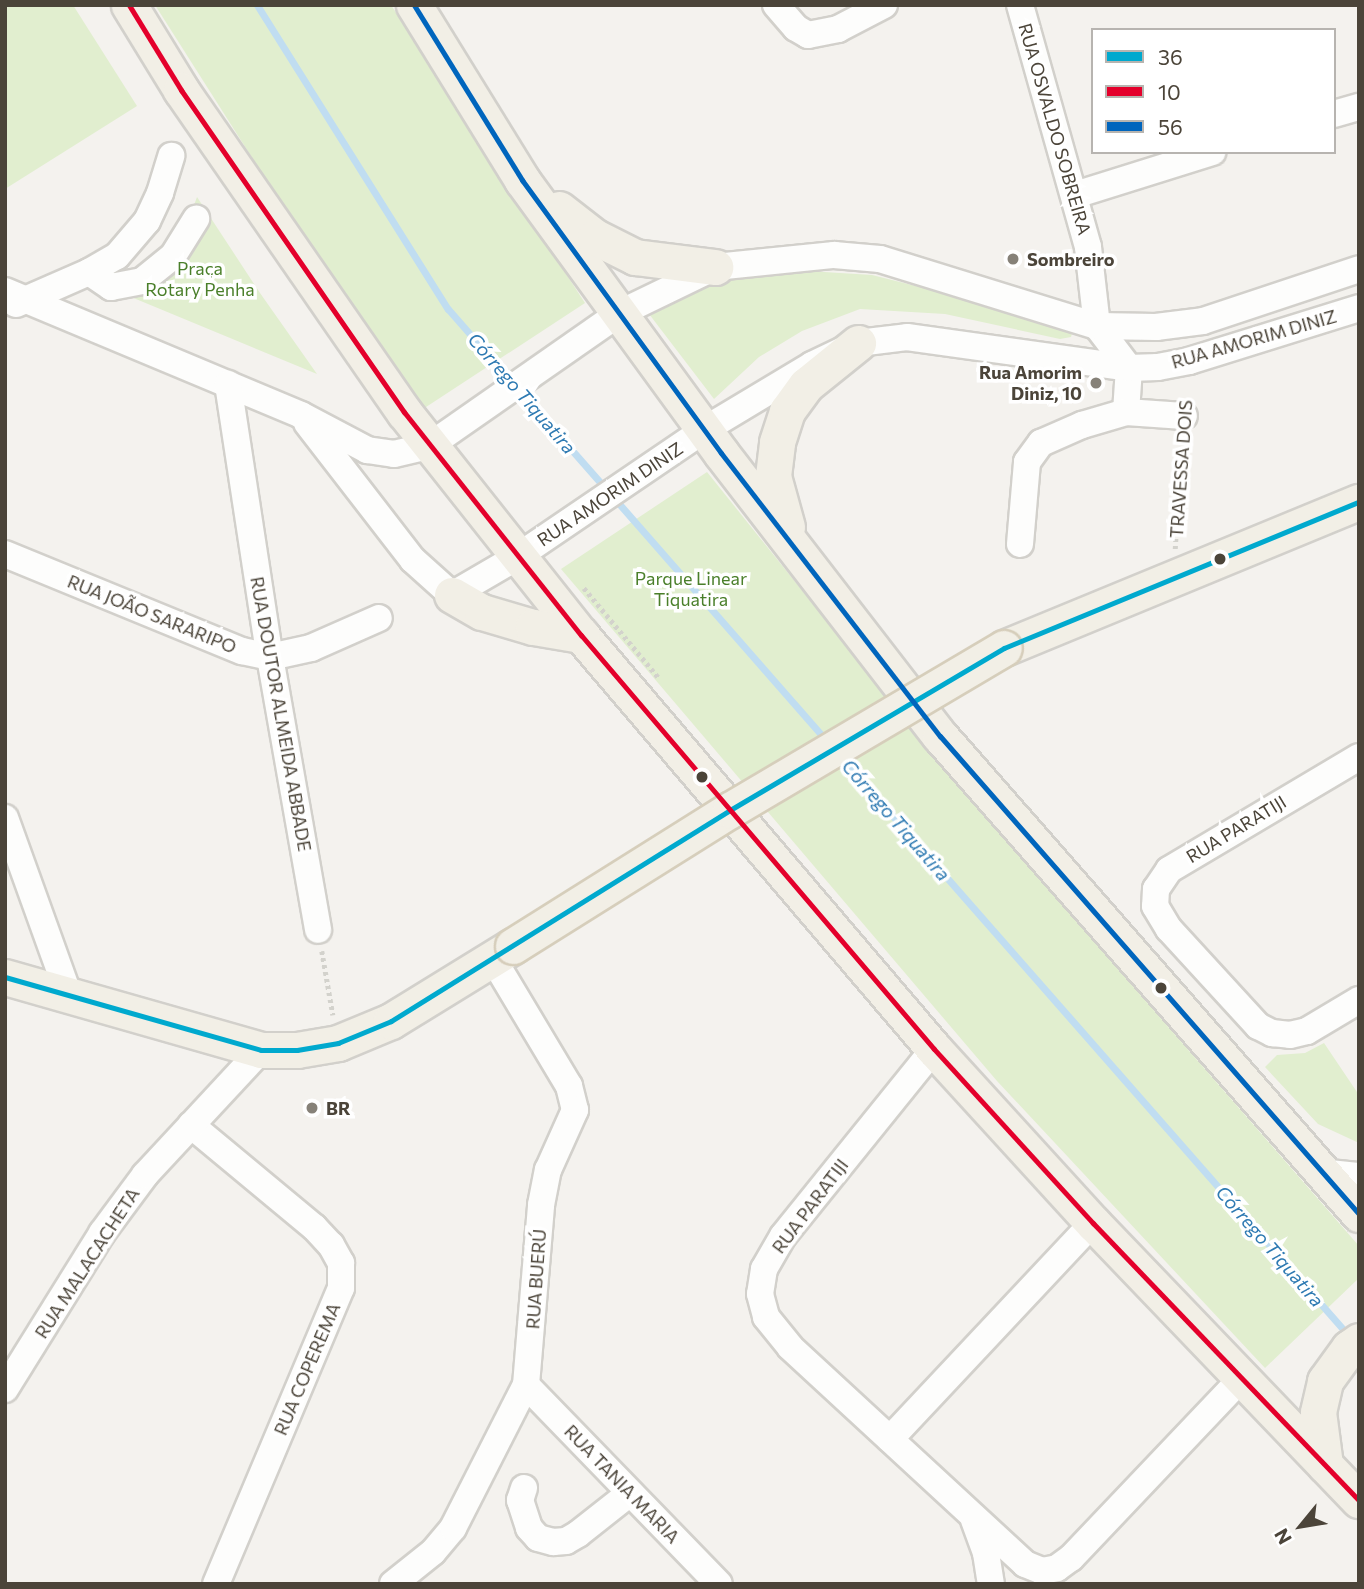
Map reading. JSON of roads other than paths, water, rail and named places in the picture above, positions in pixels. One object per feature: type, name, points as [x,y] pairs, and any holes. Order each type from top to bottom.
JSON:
[{"type":"main road","points":[[129,5],[180,90],[441,437],[517,557],[581,635],[934,1049],[1093,1223],[1359,1500]]},
{"type":"main road","points":[[414,5],[522,180],[692,439],[792,544],[940,736],[1359,1214]]},
{"type":"main road","points":[[522,180],[613,248],[635,257],[715,267]]},
{"type":"main road","points":[[792,544],[773,476],[777,442],[787,411],[806,385],[858,343]]},
{"type":"main road","points":[[5,977],[261,1050],[297,1050],[338,1043],[391,1021],[730,810],[1004,648],[1359,502]]},
{"type":"main road","points":[[452,595],[482,611],[533,626],[581,635]]},
{"type":"main road","points":[[1325,1465],[1318,1412],[1325,1381],[1349,1348],[1359,1341]]},
{"type":"street","points":[[781,7],[796,28],[808,35],[825,34],[884,5]]},
{"type":"street","name":"RUA OSVALDO SOBREIRA","points":[[1020,5],[1088,247],[1097,326]]},
{"type":"street","points":[[1336,113],[1359,107]]},
{"type":"street","points":[[1075,195],[1206,154]]},
{"type":"street","points":[[12,300],[89,272],[117,256],[147,221],[160,193],[171,156]]},
{"type":"street","points":[[89,272],[99,282],[111,287],[142,281],[173,256],[196,219]]},
{"type":"street","name":"RUA AMORIM DINIZ","points":[[12,300],[228,384],[380,453],[394,454],[441,437],[612,318],[715,267],[834,255],[880,260],[1097,326],[1156,327],[1203,321],[1359,269]]},
{"type":"street","name":"RUA AMORIM DINIZ","points":[[301,415],[413,560],[452,595],[517,557],[692,439],[812,365],[858,343],[906,337],[1129,368],[1189,361],[1359,308]]},
{"type":"street","points":[[1097,326],[1129,368],[1126,412]]},
{"type":"street","name":"RUA DOUTOR ALMEIDA ABBADE","points":[[228,384],[270,657],[318,930]]},
{"type":"street","points":[[1020,544],[1027,462],[1031,453],[1041,443],[1126,412],[1184,416]]},
{"type":"street","name":"RUA JOÃO SARARIPO","points":[[5,554],[242,652],[270,657],[311,648],[379,618]]},
{"type":"street","name":"RUA PARATIJI","points":[[1359,757],[1168,870],[1156,889],[1155,906],[1169,929],[1231,997],[1258,1026],[1272,1033],[1290,1035],[1307,1031],[1359,1000]]},
{"type":"street","points":[[5,818],[69,996]]},
{"type":"street","name":"RUA BUERÚ","points":[[393,1584],[433,1552],[453,1528],[526,1385],[541,1205],[548,1170],[575,1110],[574,1098],[503,953]]},
{"type":"street","name":"RUA PARATIJI","points":[[934,1049],[783,1236],[764,1269],[760,1294],[766,1317],[790,1348],[1025,1564],[1042,1571],[1057,1568],[1071,1558],[1241,1379]]},
{"type":"street","name":"RUA MALACACHETA","points":[[5,1389],[102,1233],[145,1175],[261,1050]]},
{"type":"street","name":"RUA COPEREMA","points":[[191,1125],[314,1227],[331,1245],[341,1263],[341,1287],[216,1584]]},
{"type":"street","points":[[1321,1172],[1359,1176]]},
{"type":"street","points":[[890,1439],[1093,1223]]},
{"type":"street","name":"RUA TANIA MARIA","points":[[526,1385],[719,1584]]},
{"type":"street","points":[[524,1488],[520,1500],[522,1515],[538,1538],[553,1542],[566,1541],[578,1534],[630,1493]]},
{"type":"street","points":[[971,1512],[986,1553],[990,1584]]},
{"type":"waterway","name":"Córrego Tiquatira","points":[[257,5],[448,309],[511,381]]},
{"type":"waterway","name":"Córrego Tiquatira","points":[[519,390],[606,489]]},
{"type":"waterway","name":"Córrego Tiquatira","points":[[614,498],[827,741]]},
{"type":"waterway","name":"Córrego Tiquatira","points":[[840,756],[1349,1336]]},
{"type":"place","name":"Sombreiro","points":[[1013,259]]},
{"type":"place","name":"Rua Amorim Diniz, 10","points":[[1096,383]]},
{"type":"place","name":"BR","points":[[312,1108]]},
{"type":"park label","name":"Praça Rotary Penha","points":[[200,279]]},
{"type":"park label","name":"Parque Linear Tiquatira","points":[[691,589]]}]
